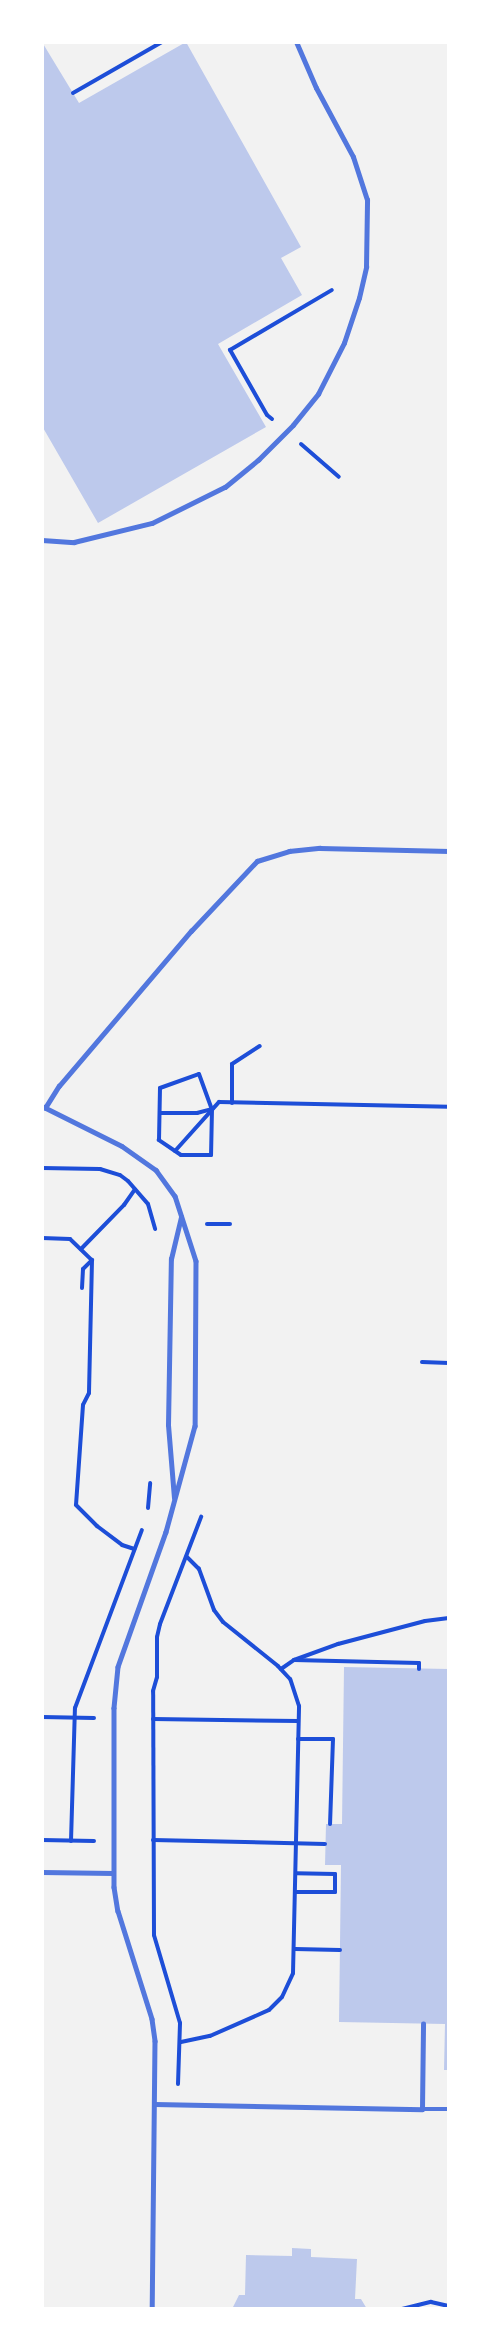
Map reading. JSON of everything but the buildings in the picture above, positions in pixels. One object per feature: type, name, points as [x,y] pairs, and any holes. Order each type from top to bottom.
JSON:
[{"type":"lane","points":[[42,540],[74,542],[152,523],[225,487],[258,460],[293,425],[318,394],[344,343],[359,298],[366,267],[367,200],[353,157],[316,88],[296,42]]},
{"type":"lane","points":[[152,2309],[156,2056],[152,2019],[118,1911],[113,1873],[115,1681],[174,1504],[195,1426],[196,1261],[182,1216],[168,1183],[143,1159],[44,1107],[59,1086],[191,932],[257,861],[289,851],[320,848],[449,851]]},
{"type":"lane","points":[[174,1504],[168,1425],[171,1259],[182,1216]]},
{"type":"lane","points":[[42,1872],[113,1873]]},
{"type":"lane","points":[[422,2109],[423,2024]]},
{"type":"lane","points":[[155,2104],[449,2109]]},
{"type":"path","points":[[73,93],[162,42]]},
{"type":"path","points":[[267,415],[230,350],[332,290]]},
{"type":"path","points":[[232,1103],[232,1064],[260,1046]]},
{"type":"path","points":[[199,1074],[213,1109],[211,1155],[181,1155],[159,1140],[160,1088],[199,1074]]},
{"type":"path","points":[[175,1151],[219,1102],[449,1107]]},
{"type":"path","points":[[160,1113],[197,1113],[213,1109]]},
{"type":"path","points":[[42,1168],[111,1171],[128,1181],[135,1189],[124,1204],[81,1249]]},
{"type":"path","points":[[207,1224],[230,1224]]},
{"type":"path","points":[[42,1238],[70,1239],[92,1260],[89,1393],[83,1405],[76,1505],[97,1526],[122,1545],[134,1550]]},
{"type":"path","points":[[82,1288],[83,1269],[92,1260]]},
{"type":"path","points":[[422,1362],[449,1363]]},
{"type":"path","points":[[148,1514],[150,1478]]},
{"type":"path","points":[[181,2082],[180,2023],[154,1935],[153,1719],[157,1637],[201,1516]]},
{"type":"path","points":[[71,1841],[73,1718],[77,1701],[144,1523]]},
{"type":"path","points":[[180,2042],[210,2036],[269,2010],[289,1986],[294,1973],[297,1843],[298,1721],[296,1693],[281,1669],[223,1622],[210,1601],[199,1569],[187,1557]]},
{"type":"path","points":[[281,1669],[294,1660],[338,1644],[425,1621],[449,1618]]},
{"type":"path","points":[[294,1660],[419,1663],[419,1669]]},
{"type":"path","points":[[42,1717],[94,1718]]},
{"type":"path","points":[[153,1719],[298,1721]]},
{"type":"path","points":[[298,1739],[333,1739],[330,1824]]},
{"type":"path","points":[[42,1840],[94,1840]]},
{"type":"path","points":[[153,1840],[325,1844]]},
{"type":"path","points":[[296,1873],[335,1874],[334,1892],[296,1892]]},
{"type":"path","points":[[295,1949],[340,1950]]},
{"type":"path","points":[[402,2309],[431,2302],[449,2306]]}]
